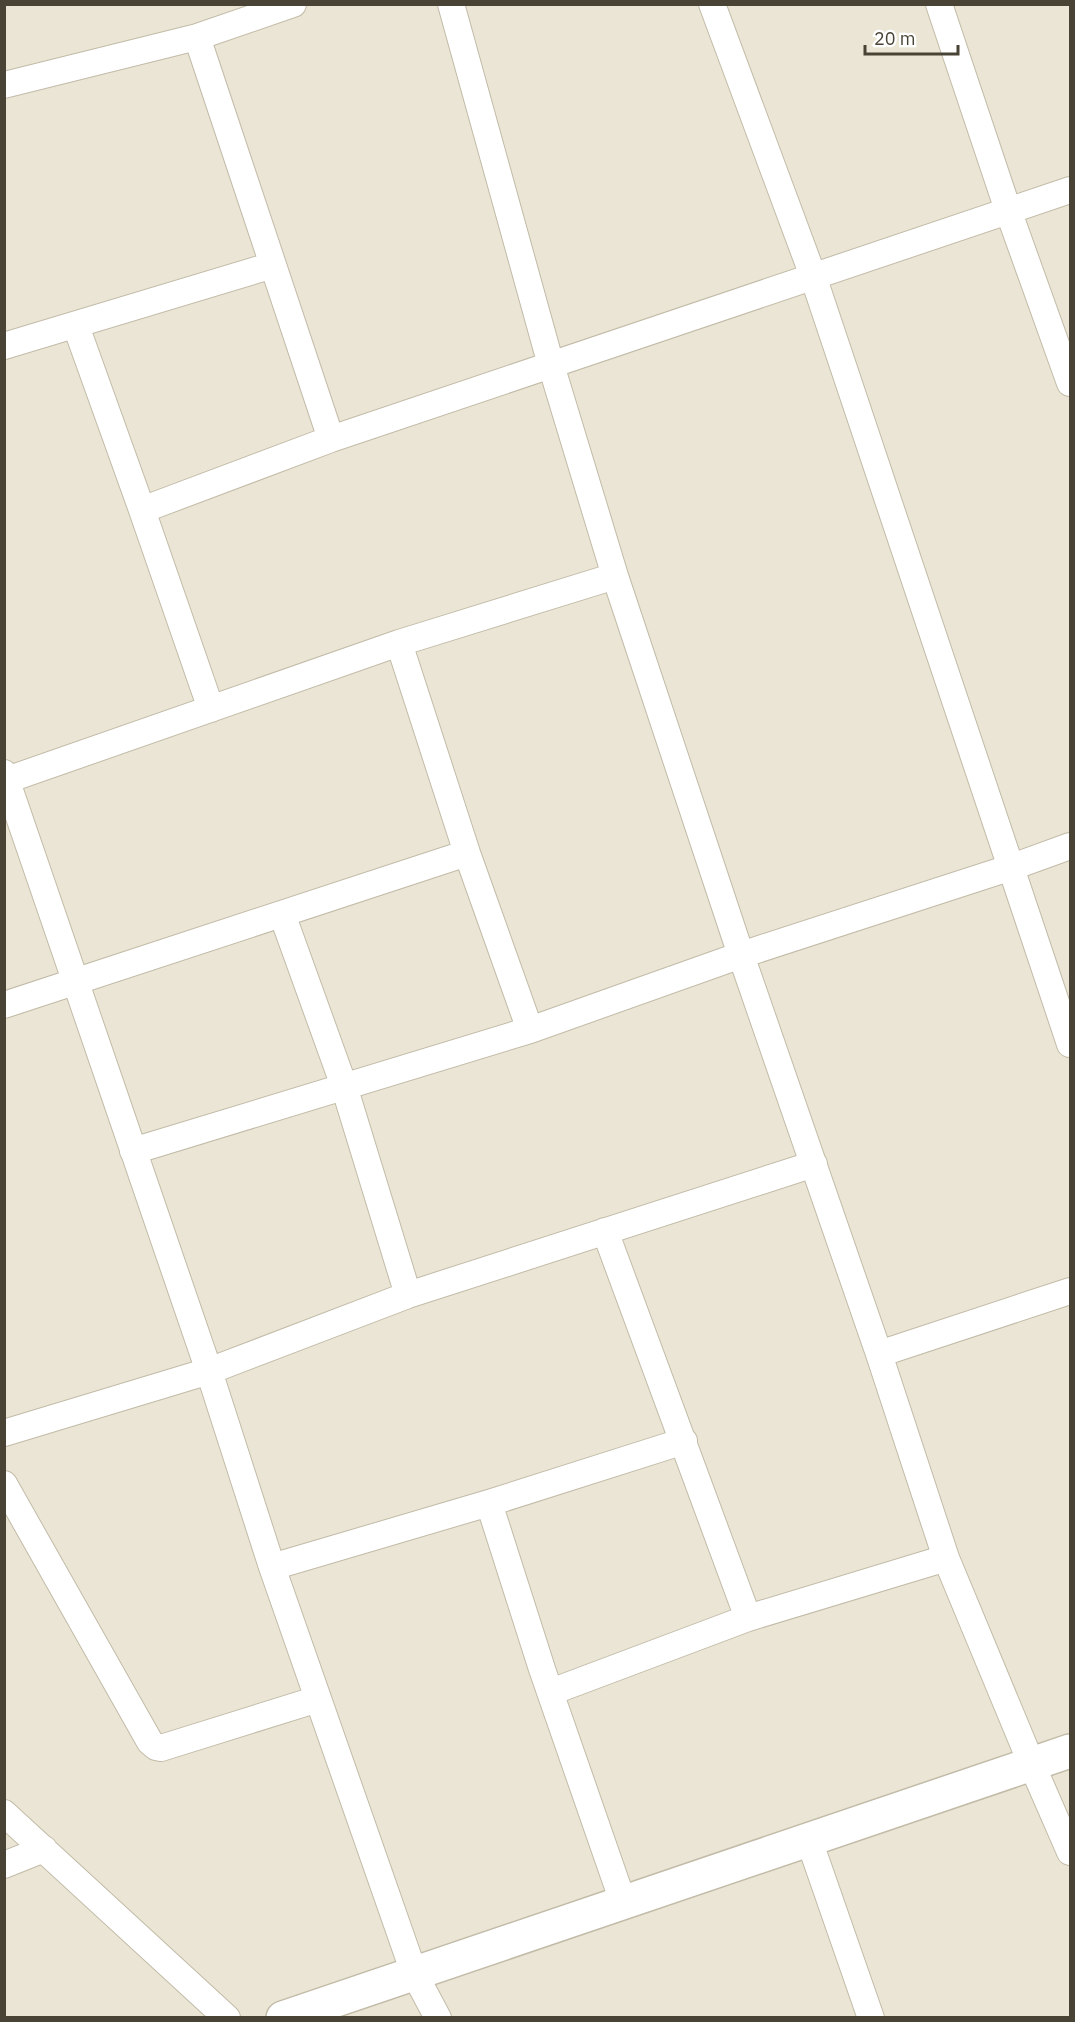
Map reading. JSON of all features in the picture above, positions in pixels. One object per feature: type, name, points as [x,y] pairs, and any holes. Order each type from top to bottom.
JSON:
[{"type":"street","points":[[4,85],[197,37],[293,4]]},
{"type":"street","points":[[451,4],[550,365],[615,576],[741,955],[879,1354],[946,1558],[1032,1765],[1071,1852]]},
{"type":"street","points":[[712,4],[813,276],[1071,1044]]},
{"type":"street","points":[[939,4],[1008,210],[1071,383]]},
{"type":"street","points":[[197,37],[331,439]]},
{"type":"street","points":[[142,510],[331,439],[1071,190]]},
{"type":"street","points":[[4,346],[273,265]]},
{"type":"street","points":[[76,326],[211,709]]},
{"type":"street","points":[[438,2018],[414,1973],[318,1699],[272,1567],[209,1371],[5,778],[399,644],[615,576]]},
{"type":"street","points":[[399,644],[467,853],[530,1030]]},
{"type":"street","points":[[133,1150],[530,1030],[741,955],[1071,846]]},
{"type":"street","points":[[4,1005],[467,853]]},
{"type":"street","points":[[282,914],[344,1086],[408,1295]]},
{"type":"street","points":[[4,1432],[209,1371],[408,1295],[814,1164]]},
{"type":"street","points":[[605,1232],[748,1618]]},
{"type":"street","points":[[879,1354],[1071,1291]]},
{"type":"street","points":[[272,1567],[489,1503],[684,1441]]},
{"type":"street","points":[[4,1484],[150,1742],[156,1747],[161,1748],[318,1699]]},
{"type":"street","points":[[489,1503],[623,1902]]},
{"type":"street","points":[[551,1692],[748,1618],[946,1558]]},
{"type":"street","points":[[283,2018],[1071,1751]]},
{"type":"street","points":[[4,1813],[227,2018]]},
{"type":"street","points":[[809,1840],[872,2018]]},
{"type":"street","points":[[4,1865],[44,1849]]},
{"type":"shaded area","points":[[5,5],[1070,5],[1070,2017],[5,2017]]}]
